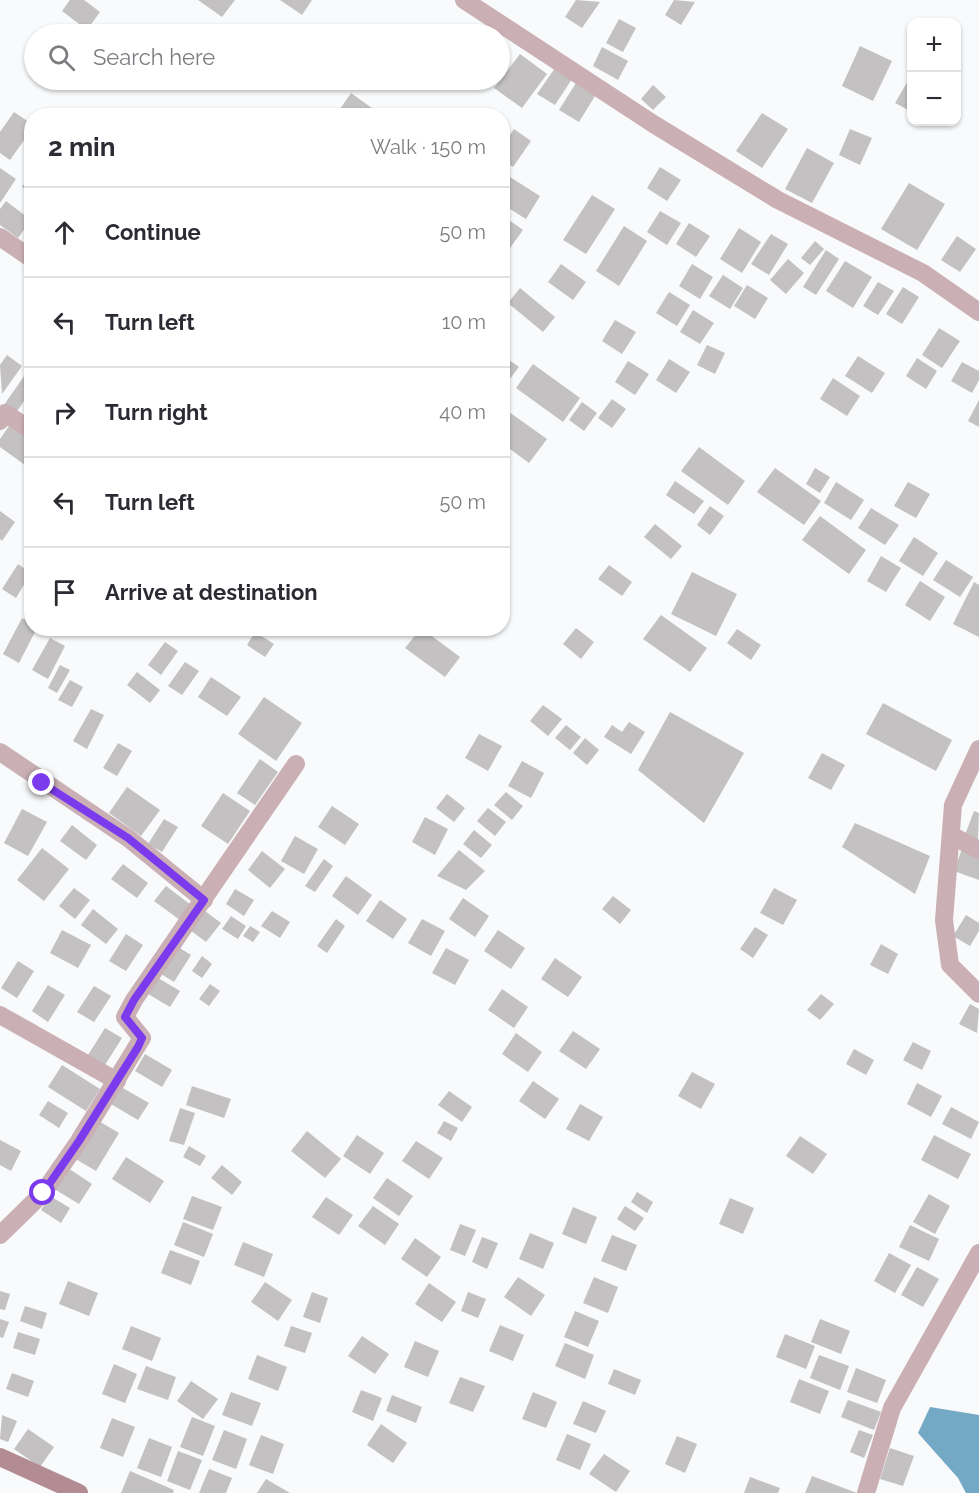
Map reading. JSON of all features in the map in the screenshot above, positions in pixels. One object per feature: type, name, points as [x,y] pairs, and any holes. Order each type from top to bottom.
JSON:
[{"type":"street","points":[[464,0],[501,24]]},
{"type":"street","points":[[510,30],[655,125],[769,194],[923,273],[979,312]]},
{"type":"street","points":[[0,237],[24,254]]},
{"type":"street","points":[[0,421],[5,413],[24,426]]},
{"type":"street","points":[[979,750],[953,805],[944,920],[950,965],[979,994]]},
{"type":"street","points":[[0,752],[128,838],[204,900]]},
{"type":"street","points":[[0,1235],[43,1193],[117,1081],[142,1038],[125,1017],[134,1000],[296,764]]},
{"type":"street","points":[[951,836],[979,850]]},
{"type":"street","points":[[0,1015],[117,1081]]},
{"type":"street","points":[[866,1493],[892,1408],[979,1253]]},
{"type":"street","points":[[0,1457],[79,1493]]},
{"type":"water","points":[[930,1407],[979,1415],[979,1493],[966,1493],[958,1478],[918,1433]]},
{"type":"building","points":[[70,0],[84,0],[100,12],[91,24],[79,24],[62,11]]},
{"type":"building","points":[[198,0],[235,0],[222,17]]},
{"type":"building","points":[[280,0],[312,0],[302,15]]},
{"type":"building","points":[[576,0],[600,2],[582,28],[565,17]]},
{"type":"building","points":[[674,0],[695,2],[681,25],[665,15]]},
{"type":"building","points":[[619,19],[636,28],[623,52],[606,43]]},
{"type":"building","points":[[860,46],[892,61],[873,101],[842,86]]},
{"type":"building","points":[[602,47],[628,61],[618,80],[593,66]]},
{"type":"building","points":[[520,54],[547,74],[522,108],[497,90],[510,90],[510,67]]},
{"type":"building","points":[[555,68],[572,79],[555,105],[537,94]]},
{"type":"building","points":[[576,83],[595,96],[579,122],[559,110]]},
{"type":"building","points":[[907,83],[907,109],[895,103]]},
{"type":"building","points":[[653,85],[666,97],[653,110],[641,99]]},
{"type":"building","points":[[351,93],[372,108],[341,108]]},
{"type":"building","points":[[14,112],[24,119],[24,140],[10,160],[0,153],[0,132]]},
{"type":"building","points":[[762,113],[788,129],[762,168],[736,151]]},
{"type":"building","points":[[514,129],[531,141],[513,167],[510,165],[510,135]]},
{"type":"building","points":[[850,129],[872,138],[860,165],[839,155]]},
{"type":"building","points":[[807,148],[834,163],[812,203],[785,189]]},
{"type":"building","points":[[660,167],[681,180],[667,201],[647,188]]},
{"type":"building","points":[[0,168],[16,179],[0,203]]},
{"type":"building","points":[[510,177],[540,196],[526,219],[510,209]]},
{"type":"building","points":[[909,183],[945,204],[917,250],[881,229]]},
{"type":"building","points":[[592,195],[615,209],[586,254],[563,240]]},
{"type":"building","points":[[6,201],[24,215],[24,230],[18,238],[0,225],[0,209]]},
{"type":"building","points":[[660,211],[681,223],[667,245],[647,232]]},
{"type":"building","points":[[510,221],[523,230],[510,248]]},
{"type":"building","points":[[689,223],[710,236],[696,257],[676,244]]},
{"type":"building","points":[[624,226],[647,241],[619,286],[596,271]]},
{"type":"building","points":[[739,228],[761,242],[742,273],[720,259]]},
{"type":"building","points":[[771,234],[788,244],[769,275],[751,264]]},
{"type":"building","points":[[957,236],[976,249],[960,272],[941,260]]},
{"type":"building","points":[[815,241],[824,249],[810,265],[801,258]]},
{"type":"building","points":[[826,250],[839,259],[816,295],[803,287]]},
{"type":"building","points":[[788,259],[804,273],[786,294],[770,280]]},
{"type":"building","points":[[845,261],[872,277],[853,308],[826,291]]},
{"type":"building","points":[[561,264],[586,282],[573,300],[548,282]]},
{"type":"building","points":[[692,264],[713,277],[700,299],[679,286]]},
{"type":"building","points":[[723,275],[743,288],[730,309],[709,296]]},
{"type":"building","points":[[878,282],[894,291],[878,315],[863,306]]},
{"type":"building","points":[[747,285],[768,298],[755,319],[734,306]]},
{"type":"building","points":[[903,287],[919,297],[902,324],[886,314]]},
{"type":"building","points":[[520,288],[555,317],[543,332],[510,305],[510,300]]},
{"type":"building","points":[[669,292],[690,305],[677,326],[656,313]]},
{"type":"building","points":[[693,310],[714,323],[700,344],[680,332]]},
{"type":"building","points":[[615,320],[636,332],[622,354],[602,341]]},
{"type":"building","points":[[939,328],[960,341],[942,368],[922,355]]},
{"type":"building","points":[[707,345],[725,353],[715,374],[697,365]]},
{"type":"building","points":[[7,355],[22,366],[2,394],[0,365]]},
{"type":"building","points":[[858,356],[885,373],[872,393],[845,376]]},
{"type":"building","points":[[917,358],[937,371],[926,389],[906,376]]},
{"type":"building","points":[[669,359],[690,372],[676,393],[656,380]]},
{"type":"building","points":[[510,361],[519,367],[510,379]]},
{"type":"building","points":[[628,361],[649,374],[635,395],[615,382]]},
{"type":"building","points":[[962,362],[979,371],[979,380],[972,393],[951,381]]},
{"type":"building","points":[[533,364],[580,398],[563,422],[516,388]]},
{"type":"building","points":[[24,376],[24,401],[16,413],[4,405]]},
{"type":"building","points":[[833,378],[860,396],[847,416],[820,399]]},
{"type":"building","points":[[612,399],[626,409],[612,428],[598,418]]},
{"type":"building","points":[[979,400],[979,427],[968,421]]},
{"type":"building","points":[[582,402],[597,413],[584,431],[569,420]]},
{"type":"building","points":[[510,413],[547,439],[529,463],[510,449]]},
{"type":"building","points":[[9,426],[24,436],[24,464],[0,447],[0,439]]},
{"type":"building","points":[[699,447],[745,481],[728,505],[681,471]]},
{"type":"building","points":[[775,468],[821,501],[804,525],[757,492]]},
{"type":"building","points":[[815,468],[830,477],[820,493],[806,484]]},
{"type":"building","points":[[675,481],[704,501],[694,514],[666,495]]},
{"type":"building","points":[[836,482],[864,500],[851,520],[824,503]]},
{"type":"building","points":[[908,482],[930,494],[916,518],[894,506]]},
{"type":"building","points":[[710,506],[724,516],[710,535],[697,525]]},
{"type":"building","points":[[871,508],[899,525],[885,545],[858,528]]},
{"type":"building","points":[[0,511],[15,522],[2,541],[0,539]]},
{"type":"building","points":[[820,516],[866,550],[849,574],[802,540]]},
{"type":"building","points":[[655,524],[682,546],[671,559],[644,537]]},
{"type":"building","points":[[914,537],[938,553],[923,576],[899,561]]},
{"type":"building","points":[[881,556],[901,568],[886,592],[867,581]]},
{"type":"building","points":[[946,560],[973,577],[960,597],[933,580]]},
{"type":"building","points":[[18,564],[24,568],[24,585],[16,598],[2,589]]},
{"type":"building","points":[[609,565],[632,582],[622,596],[598,579]]},
{"type":"building","points":[[692,572],[737,594],[716,636],[671,614]]},
{"type":"building","points":[[920,581],[945,597],[930,621],[905,605]]},
{"type":"building","points":[[974,582],[979,585],[979,637],[953,624]]},
{"type":"building","points":[[661,615],[707,648],[690,672],[643,639]]},
{"type":"building","points":[[22,618],[24,619],[24,636],[33,636],[19,663],[3,654]]},
{"type":"building","points":[[576,628],[594,642],[581,659],[563,644]]},
{"type":"building","points":[[737,629],[761,645],[751,660],[727,643]]},
{"type":"building","points":[[253,636],[261,636],[274,644],[265,657],[247,645]]},
{"type":"building","points":[[415,636],[432,636],[460,657],[445,677],[405,648]]},
{"type":"building","points":[[50,638],[65,646],[48,679],[32,670]]},
{"type":"building","points":[[165,642],[178,651],[161,675],[148,665]]},
{"type":"building","points":[[185,662],[199,671],[182,695],[168,686]]},
{"type":"building","points":[[60,665],[70,670],[57,693],[48,688]]},
{"type":"building","points":[[137,672],[160,690],[150,703],[127,685]]},
{"type":"building","points":[[211,677],[241,697],[227,716],[198,697]]},
{"type":"building","points":[[70,680],[83,687],[72,707],[58,700]]},
{"type":"building","points":[[264,697],[302,723],[276,761],[238,734]]},
{"type":"building","points":[[883,703],[952,740],[936,771],[866,734]]},
{"type":"building","points":[[543,705],[562,719],[548,736],[530,721]]},
{"type":"building","points":[[91,709],[104,715],[87,749],[73,741]]},
{"type":"building","points":[[670,712],[744,753],[704,823],[638,770]]},
{"type":"building","points":[[629,722],[645,732],[631,754],[604,737],[612,725],[622,732]]},
{"type":"building","points":[[566,725],[581,737],[570,750],[555,738]]},
{"type":"building","points":[[479,734],[502,746],[488,771],[465,758]]},
{"type":"building","points":[[585,738],[599,750],[587,765],[573,753]]},
{"type":"building","points":[[118,743],[132,751],[117,776],[103,768]]},
{"type":"building","points":[[822,753],[845,765],[831,790],[808,778]]},
{"type":"building","points":[[260,759],[278,772],[255,805],[237,793]]},
{"type":"building","points":[[522,761],[544,773],[531,798],[508,786]]},
{"type":"building","points":[[127,787],[160,810],[141,836],[109,813]]},
{"type":"building","points":[[506,792],[523,806],[512,820],[494,805]]},
{"type":"building","points":[[223,793],[250,811],[228,844],[201,826]]},
{"type":"building","points":[[447,794],[465,808],[454,822],[436,808]]},
{"type":"building","points":[[332,806],[359,824],[345,845],[318,827]]},
{"type":"building","points":[[488,808],[506,822],[495,836],[477,821]]},
{"type":"building","points":[[22,809],[47,822],[28,856],[4,843]]},
{"type":"building","points":[[974,811],[979,813],[978,840],[965,835]]},
{"type":"building","points":[[425,817],[448,829],[435,855],[412,842]]},
{"type":"building","points":[[164,819],[178,827],[162,852],[148,844]]},
{"type":"building","points":[[855,823],[930,856],[915,894],[842,847]]},
{"type":"building","points":[[72,825],[97,845],[86,860],[60,841]]},
{"type":"building","points":[[474,830],[492,845],[481,858],[463,844]]},
{"type":"building","points":[[295,836],[318,849],[304,874],[281,861]]},
{"type":"building","points":[[963,846],[979,852],[979,880],[954,871]]},
{"type":"building","points":[[42,848],[69,869],[44,901],[17,880]]},
{"type":"building","points":[[459,850],[485,871],[466,890],[437,876]]},
{"type":"building","points":[[262,851],[285,869],[270,888],[248,870]]},
{"type":"building","points":[[324,859],[333,866],[315,892],[305,886]]},
{"type":"building","points":[[123,864],[148,883],[137,898],[111,879]]},
{"type":"building","points":[[346,876],[372,895],[358,915],[332,896]]},
{"type":"building","points":[[166,886],[191,905],[180,920],[154,901]]},
{"type":"building","points":[[74,888],[90,900],[75,919],[59,906]]},
{"type":"building","points":[[774,888],[797,900],[783,925],[760,913]]},
{"type":"building","points":[[235,889],[254,900],[244,916],[226,904]]},
{"type":"building","points":[[613,896],[631,910],[620,924],[602,909]]},
{"type":"building","points":[[463,898],[489,916],[475,937],[449,919]]},
{"type":"building","points":[[380,900],[407,919],[393,939],[366,921]]},
{"type":"building","points":[[93,909],[118,929],[106,944],[81,925]]},
{"type":"building","points":[[205,911],[221,923],[206,942],[190,930]]},
{"type":"building","points":[[272,911],[290,922],[280,938],[261,926]]},
{"type":"building","points":[[966,915],[979,923],[979,931],[970,946],[953,936]]},
{"type":"building","points":[[231,916],[246,926],[238,939],[222,929]]},
{"type":"building","points":[[336,919],[345,926],[327,953],[317,946]]},
{"type":"building","points":[[422,919],[445,931],[431,956],[408,943]]},
{"type":"building","points":[[250,926],[260,932],[253,942],[243,936]]},
{"type":"building","points":[[755,927],[768,935],[753,958],[740,949]]},
{"type":"building","points":[[62,930],[91,945],[78,968],[50,953]]},
{"type":"building","points":[[498,930],[525,948],[511,969],[484,951]]},
{"type":"building","points":[[126,934],[143,945],[126,971],[109,961]]},
{"type":"building","points":[[881,944],[898,954],[888,974],[870,965]]},
{"type":"building","points":[[175,945],[191,955],[174,982],[158,972]]},
{"type":"building","points":[[446,948],[469,960],[455,985],[432,973]]},
{"type":"building","points":[[202,956],[212,964],[202,978],[192,971]]},
{"type":"building","points":[[555,958],[582,977],[568,997],[541,979]]},
{"type":"building","points":[[18,961],[34,971],[17,998],[1,988]]},
{"type":"building","points":[[153,975],[180,991],[170,1007],[143,991]]},
{"type":"building","points":[[210,984],[220,991],[209,1006],[199,999]]},
{"type":"building","points":[[48,985],[65,995],[48,1022],[32,1011]]},
{"type":"building","points":[[94,986],[111,996],[94,1022],[77,1012]]},
{"type":"building","points":[[502,989],[528,1007],[514,1028],[488,1010]]},
{"type":"building","points":[[821,994],[834,1004],[820,1020],[807,1010]]},
{"type":"building","points":[[970,1004],[979,1009],[977,1033],[959,1024]]},
{"type":"building","points":[[105,1028],[122,1038],[105,1065],[88,1055]]},
{"type":"building","points":[[573,1031],[600,1049],[586,1069],[559,1051]]},
{"type":"building","points":[[516,1033],[542,1052],[528,1072],[502,1054]]},
{"type":"building","points":[[913,1042],[931,1051],[922,1070],[903,1060]]},
{"type":"building","points":[[854,1049],[874,1060],[866,1075],[846,1064]]},
{"type":"building","points":[[145,1054],[172,1070],[162,1087],[135,1071]]},
{"type":"building","points":[[62,1065],[100,1089],[86,1111],[48,1087]]},
{"type":"building","points":[[692,1072],[715,1084],[701,1109],[678,1096]]},
{"type":"building","points":[[533,1081],[559,1099],[545,1119],[519,1101]]},
{"type":"building","points":[[917,1083],[942,1096],[931,1117],[907,1104]]},
{"type":"building","points":[[192,1086],[231,1099],[224,1118],[186,1105]]},
{"type":"building","points":[[121,1087],[149,1103],[138,1120],[111,1104]]},
{"type":"building","points":[[449,1091],[472,1107],[462,1122],[438,1105]]},
{"type":"building","points":[[48,1101],[68,1113],[59,1128],[39,1115]]},
{"type":"building","points":[[580,1104],[603,1117],[589,1141],[566,1129]]},
{"type":"building","points":[[951,1107],[979,1122],[971,1139],[942,1124]]},
{"type":"building","points":[[180,1108],[195,1113],[184,1145],[169,1141]]},
{"type":"building","points":[[97,1120],[119,1133],[96,1171],[74,1158]]},
{"type":"building","points":[[444,1121],[458,1128],[451,1141],[437,1133]]},
{"type":"building","points":[[307,1131],[341,1159],[325,1178],[291,1151]]},
{"type":"building","points":[[357,1135],[384,1153],[370,1174],[343,1156]]},
{"type":"building","points":[[934,1135],[971,1154],[958,1179],[921,1160]]},
{"type":"building","points":[[800,1136],[827,1154],[813,1174],[786,1156]]},
{"type":"building","points":[[0,1140],[21,1151],[11,1171],[0,1165]]},
{"type":"building","points":[[416,1141],[443,1158],[429,1179],[402,1161]]},
{"type":"building","points":[[189,1146],[206,1156],[200,1166],[183,1157]]},
{"type":"building","points":[[126,1157],[164,1181],[150,1203],[112,1179]]},
{"type":"building","points":[[222,1165],[242,1182],[232,1195],[211,1178]]},
{"type":"building","points":[[65,1166],[92,1184],[79,1204],[51,1187]]},
{"type":"building","points":[[387,1178],[413,1196],[399,1216],[373,1198]]},
{"type":"building","points":[[637,1192],[653,1202],[647,1213],[631,1202]]},
{"type":"building","points":[[929,1194],[950,1206],[935,1234],[913,1222]]},
{"type":"building","points":[[50,1196],[70,1208],[61,1223],[41,1210]]},
{"type":"building","points":[[192,1196],[222,1207],[213,1230],[183,1219]]},
{"type":"building","points":[[326,1197],[353,1215],[339,1235],[312,1217]]},
{"type":"building","points":[[730,1198],[754,1208],[743,1234],[719,1224]]},
{"type":"building","points":[[373,1206],[399,1224],[385,1245],[358,1226]]},
{"type":"building","points":[[625,1206],[644,1218],[635,1231],[617,1219]]},
{"type":"building","points":[[573,1207],[597,1217],[586,1244],[562,1234]]},
{"type":"building","points":[[183,1222],[213,1234],[204,1257],[174,1245]]},
{"type":"building","points":[[460,1224],[476,1230],[465,1256],[450,1250]]},
{"type":"building","points":[[910,1225],[939,1239],[929,1261],[899,1247]]},
{"type":"building","points":[[530,1233],[554,1243],[543,1269],[519,1259]]},
{"type":"building","points":[[612,1235],[637,1245],[626,1271],[601,1261]]},
{"type":"building","points":[[482,1237],[498,1243],[487,1269],[472,1262]]},
{"type":"building","points":[[415,1238],[441,1257],[427,1277],[401,1259]]},
{"type":"building","points":[[243,1242],[273,1254],[264,1277],[234,1265]]},
{"type":"building","points":[[170,1250],[200,1261],[191,1285],[161,1273]]},
{"type":"building","points":[[889,1253],[911,1265],[895,1293],[874,1281]]},
{"type":"building","points":[[917,1267],[939,1279],[923,1307],[901,1295]]},
{"type":"building","points":[[518,1277],[545,1295],[531,1316],[504,1297]]},
{"type":"building","points":[[594,1277],[618,1287],[608,1313],[583,1303]]},
{"type":"building","points":[[68,1281],[98,1293],[89,1316],[59,1304]]},
{"type":"building","points":[[265,1282],[292,1300],[278,1321],[251,1302]]},
{"type":"building","points":[[429,1283],[456,1302],[442,1322],[415,1304]]},
{"type":"building","points":[[0,1291],[10,1294],[5,1310],[0,1309]]},
{"type":"building","points":[[312,1292],[328,1298],[320,1323],[303,1317]]},
{"type":"building","points":[[468,1292],[486,1299],[478,1318],[461,1311]]},
{"type":"building","points":[[25,1306],[47,1313],[42,1329],[20,1321]]},
{"type":"building","points":[[575,1311],[599,1321],[588,1347],[564,1337]]},
{"type":"building","points":[[0,1319],[9,1322],[3,1338],[0,1337]]},
{"type":"building","points":[[820,1319],[850,1331],[841,1354],[811,1342]]},
{"type":"building","points":[[500,1325],[524,1335],[513,1361],[489,1351]]},
{"type":"building","points":[[131,1326],[161,1338],[152,1361],[122,1349]]},
{"type":"building","points":[[291,1326],[312,1333],[305,1353],[284,1346]]},
{"type":"building","points":[[18,1332],[40,1339],[35,1355],[13,1348]]},
{"type":"building","points":[[785,1334],[815,1346],[806,1369],[776,1357]]},
{"type":"building","points":[[362,1336],[389,1354],[375,1374],[348,1356]]},
{"type":"building","points":[[415,1341],[439,1351],[428,1377],[404,1367]]},
{"type":"building","points":[[565,1343],[594,1355],[585,1379],[555,1366]]},
{"type":"building","points":[[257,1355],[287,1367],[278,1391],[248,1379]]},
{"type":"building","points":[[819,1355],[849,1366],[840,1390],[810,1378]]},
{"type":"building","points":[[114,1364],[137,1374],[125,1403],[102,1394]]},
{"type":"building","points":[[146,1366],[176,1377],[168,1400],[137,1389]]},
{"type":"building","points":[[856,1368],[886,1380],[877,1403],[847,1392]]},
{"type":"building","points":[[614,1369],[641,1380],[635,1395],[608,1384]]},
{"type":"building","points":[[12,1373],[34,1381],[28,1397],[6,1389]]},
{"type":"building","points":[[460,1377],[485,1386],[473,1412],[449,1403]]},
{"type":"building","points":[[799,1379],[829,1391],[820,1414],[790,1402]]},
{"type":"building","points":[[191,1381],[218,1399],[203,1419],[177,1401]]},
{"type":"building","points":[[361,1390],[382,1398],[373,1421],[352,1412]]},
{"type":"building","points":[[231,1392],[261,1403],[252,1426],[222,1415]]},
{"type":"building","points":[[533,1392],[557,1402],[546,1428],[522,1419]]},
{"type":"building","points":[[392,1395],[422,1407],[416,1423],[386,1411]]},
{"type":"building","points":[[848,1400],[881,1412],[874,1430],[841,1417]]},
{"type":"building","points":[[583,1401],[606,1411],[596,1433],[573,1424]]},
{"type":"building","points":[[2,1415],[17,1421],[8,1442],[0,1439]]},
{"type":"building","points":[[192,1417],[215,1426],[203,1456],[180,1447]]},
{"type":"building","points":[[112,1418],[135,1427],[123,1457],[100,1448]]},
{"type":"building","points":[[381,1424],[407,1443],[393,1463],[367,1445]]},
{"type":"building","points":[[28,1429],[54,1447],[40,1467],[14,1449]]},
{"type":"building","points":[[224,1430],[247,1439],[236,1469],[212,1460]]},
{"type":"building","points":[[859,1430],[873,1435],[864,1458],[850,1452]]},
{"type":"building","points":[[567,1434],[591,1444],[580,1470],[556,1460]]},
{"type":"building","points":[[261,1435],[284,1444],[273,1474],[249,1465]]},
{"type":"building","points":[[677,1436],[697,1444],[685,1473],[665,1464]]},
{"type":"building","points":[[149,1438],[172,1447],[161,1477],[137,1468]]},
{"type":"building","points":[[890,1448],[914,1456],[903,1486],[880,1479]]},
{"type":"building","points":[[178,1451],[202,1460],[190,1490],[167,1481]]},
{"type":"building","points":[[604,1454],[630,1471],[616,1492],[589,1474]]},
{"type":"building","points":[[209,1469],[232,1478],[226,1493],[199,1493]]},
{"type":"building","points":[[130,1471],[174,1490],[173,1493],[121,1493]]},
{"type":"building","points":[[812,1476],[857,1493],[805,1493]]},
{"type":"building","points":[[750,1477],[780,1488],[778,1493],[744,1493]]},
{"type":"building","points":[[266,1479],[290,1493],[257,1493]]},
{"type":"route","points":[[42,783],[128,838],[188,884],[204,900],[134,1000],[125,1017],[142,1038],[138,1047],[79,1141],[43,1193]]}]
